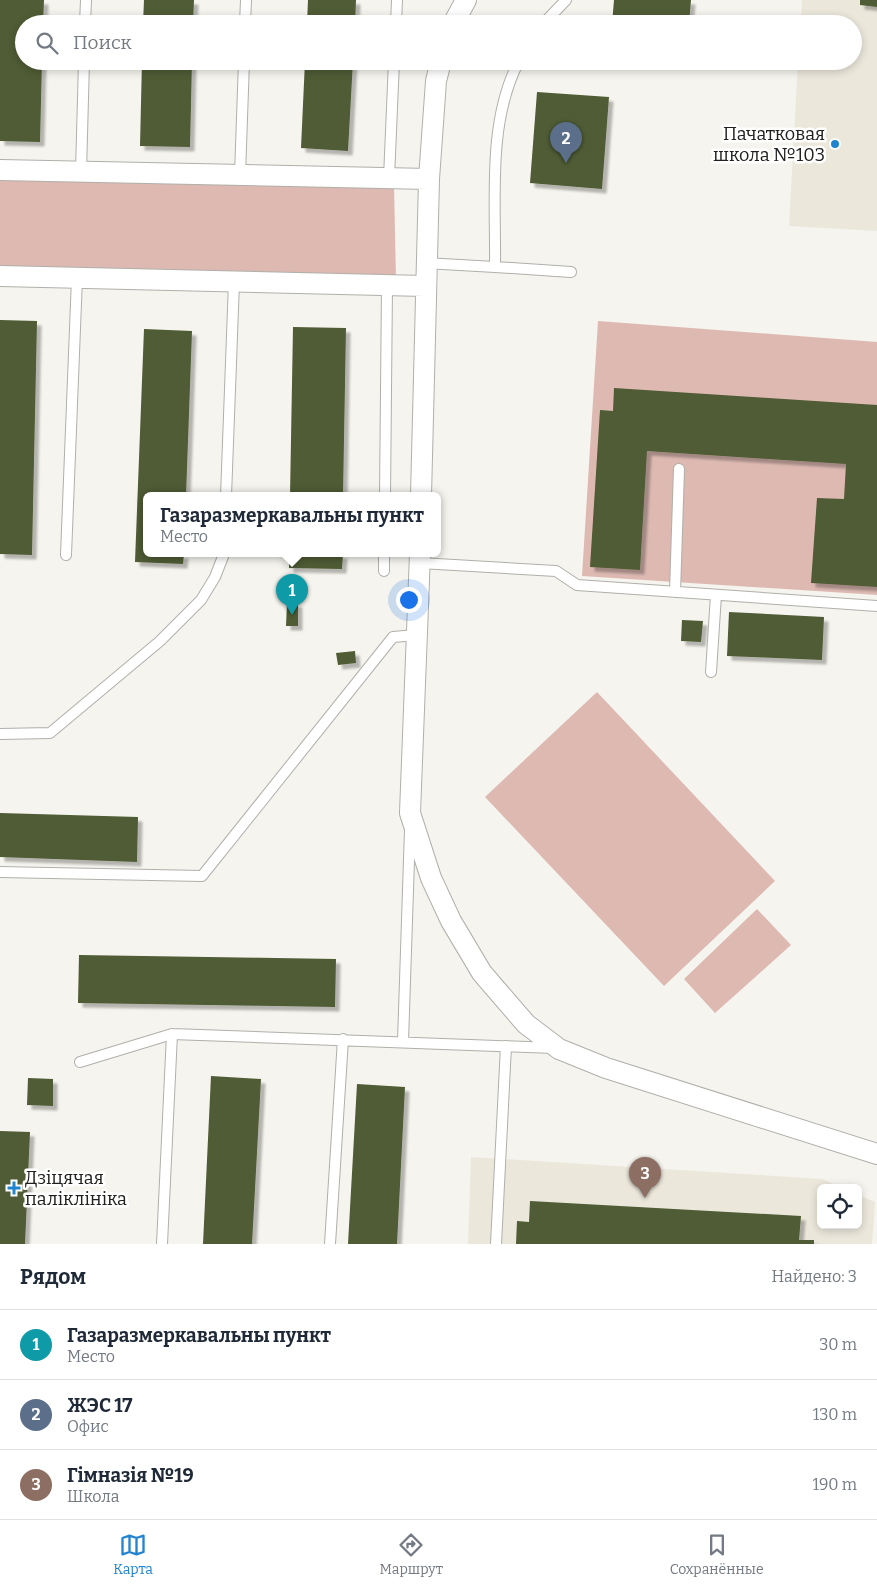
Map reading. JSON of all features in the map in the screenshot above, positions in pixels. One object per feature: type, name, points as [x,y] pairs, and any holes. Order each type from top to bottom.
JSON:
[{"type":"street","points":[[458,15],[466,0]]},
{"type":"street","points":[[421,492],[425,263],[429,179],[436,81],[439,70]]},
{"type":"street","points":[[0,170],[429,179]]},
{"type":"street","points":[[0,276],[425,286]]},
{"type":"street","points":[[420,558],[410,813],[431,878],[451,921],[482,973],[526,1024],[559,1049],[606,1068],[877,1154]]},
{"type":"lane","points":[[85,15],[86,0]]},
{"type":"lane","points":[[245,15],[246,0]]},
{"type":"lane","points":[[396,15],[397,0]]},
{"type":"lane","points":[[552,15],[566,0]]},
{"type":"lane","points":[[81,172],[84,70]]},
{"type":"lane","points":[[240,175],[244,70]]},
{"type":"lane","points":[[388,178],[394,70]]},
{"type":"lane","points":[[495,267],[497,154],[502,107],[514,70]]},
{"type":"lane","points":[[425,263],[571,272]]},
{"type":"lane","points":[[66,555],[77,278]]},
{"type":"lane","points":[[226,492],[234,282]]},
{"type":"lane","points":[[384,492],[387,286]]},
{"type":"lane","points":[[675,592],[679,469]]},
{"type":"lane","points":[[0,734],[50,733],[160,640],[201,600],[215,576],[223,557]]},
{"type":"lane","points":[[384,557],[384,571]]},
{"type":"lane","points":[[420,558],[556,571],[578,585],[877,606]]},
{"type":"lane","points":[[711,672],[716,595]]},
{"type":"lane","points":[[0,872],[202,876],[393,637],[416,635]]},
{"type":"lane","points":[[403,1041],[410,813]]},
{"type":"lane","points":[[80,1062],[172,1034],[403,1041],[559,1049]]},
{"type":"lane","points":[[162,1244],[172,1034]]},
{"type":"lane","points":[[330,1244],[343,1039]]},
{"type":"lane","points":[[496,1244],[506,1046]]},
{"type":"shaded area","name":"Пачатковая школа №103","points":[[802,0],[877,0],[877,231],[789,226],[798,70],[862,70],[862,15],[801,15]]},
{"type":"shaded area","points":[[0,178],[394,185],[396,280],[0,270]]},
{"type":"shaded area","points":[[598,321],[877,342],[877,595],[582,576]]},
{"type":"shaded area","points":[[597,692],[775,881],[664,986],[485,797]]},
{"type":"shaded area","points":[[757,909],[791,945],[715,1013],[684,979]]},
{"type":"shaded area","points":[[471,1157],[822,1179],[833,1184],[817,1184],[817,1229],[862,1229],[862,1197],[875,1202],[872,1244],[468,1244]]},
{"type":"building","points":[[0,0],[44,0],[43,15],[15,15],[15,70],[42,70],[40,142],[0,141]]},
{"type":"building","points":[[144,0],[194,0],[193,15],[143,15]]},
{"type":"building","points":[[308,0],[356,0],[355,15],[307,15]]},
{"type":"building","points":[[614,0],[691,0],[690,15],[613,15]]},
{"type":"building","points":[[860,0],[877,0],[877,7],[860,5]]},
{"type":"building","points":[[142,70],[192,70],[190,147],[140,146]]},
{"type":"building","points":[[305,70],[352,70],[348,151],[301,148]]},
{"type":"building","points":[[537,92],[609,97],[602,189],[530,183]]},
{"type":"building","points":[[0,320],[37,321],[32,555],[0,554]]},
{"type":"building","points":[[293,327],[346,328],[343,492],[290,492]]},
{"type":"building","points":[[144,329],[192,331],[186,492],[143,492],[143,557],[184,557],[183,564],[135,562]]},
{"type":"building","points":[[614,388],[877,405],[877,587],[811,583],[817,498],[844,499],[846,464],[647,451],[640,570],[590,567],[600,410],[613,411]]},
{"type":"building","points":[[289,557],[343,557],[342,569],[289,568]]},
{"type":"building","points":[[287,603],[298,603],[298,626],[286,626]]},
{"type":"building","points":[[729,612],[824,617],[822,660],[727,656]]},
{"type":"building","points":[[682,620],[703,621],[701,642],[681,641]]},
{"type":"building","points":[[355,651],[356,663],[338,665],[336,653]]},
{"type":"building","points":[[0,813],[138,817],[137,862],[0,857]]},
{"type":"building","points":[[79,955],[336,959],[335,1007],[78,1003]]},
{"type":"building","points":[[211,1076],[261,1079],[252,1244],[203,1244]]},
{"type":"building","points":[[28,1078],[53,1079],[53,1106],[27,1105]]},
{"type":"building","points":[[357,1084],[405,1087],[397,1244],[348,1244]]},
{"type":"building","name":"Дзіцячая паліклініка","points":[[0,1131],[30,1132],[25,1244],[0,1244]]},
{"type":"building","points":[[530,1201],[801,1216],[799,1240],[814,1240],[814,1244],[516,1244],[517,1221],[529,1222]]},
{"type":"place","name":"Пачатковая школа №103","points":[[835,144]]},
{"type":"place","name":"ЖЭС 17","points":[[566,163]]},
{"type":"place","name":"Газаразмеркавальны пункт","points":[[292,615]]},
{"type":"place","name":"Дзіцячая паліклініка","points":[[14,1188]]},
{"type":"place","name":"Гімназія №19","points":[[645,1198]]}]
